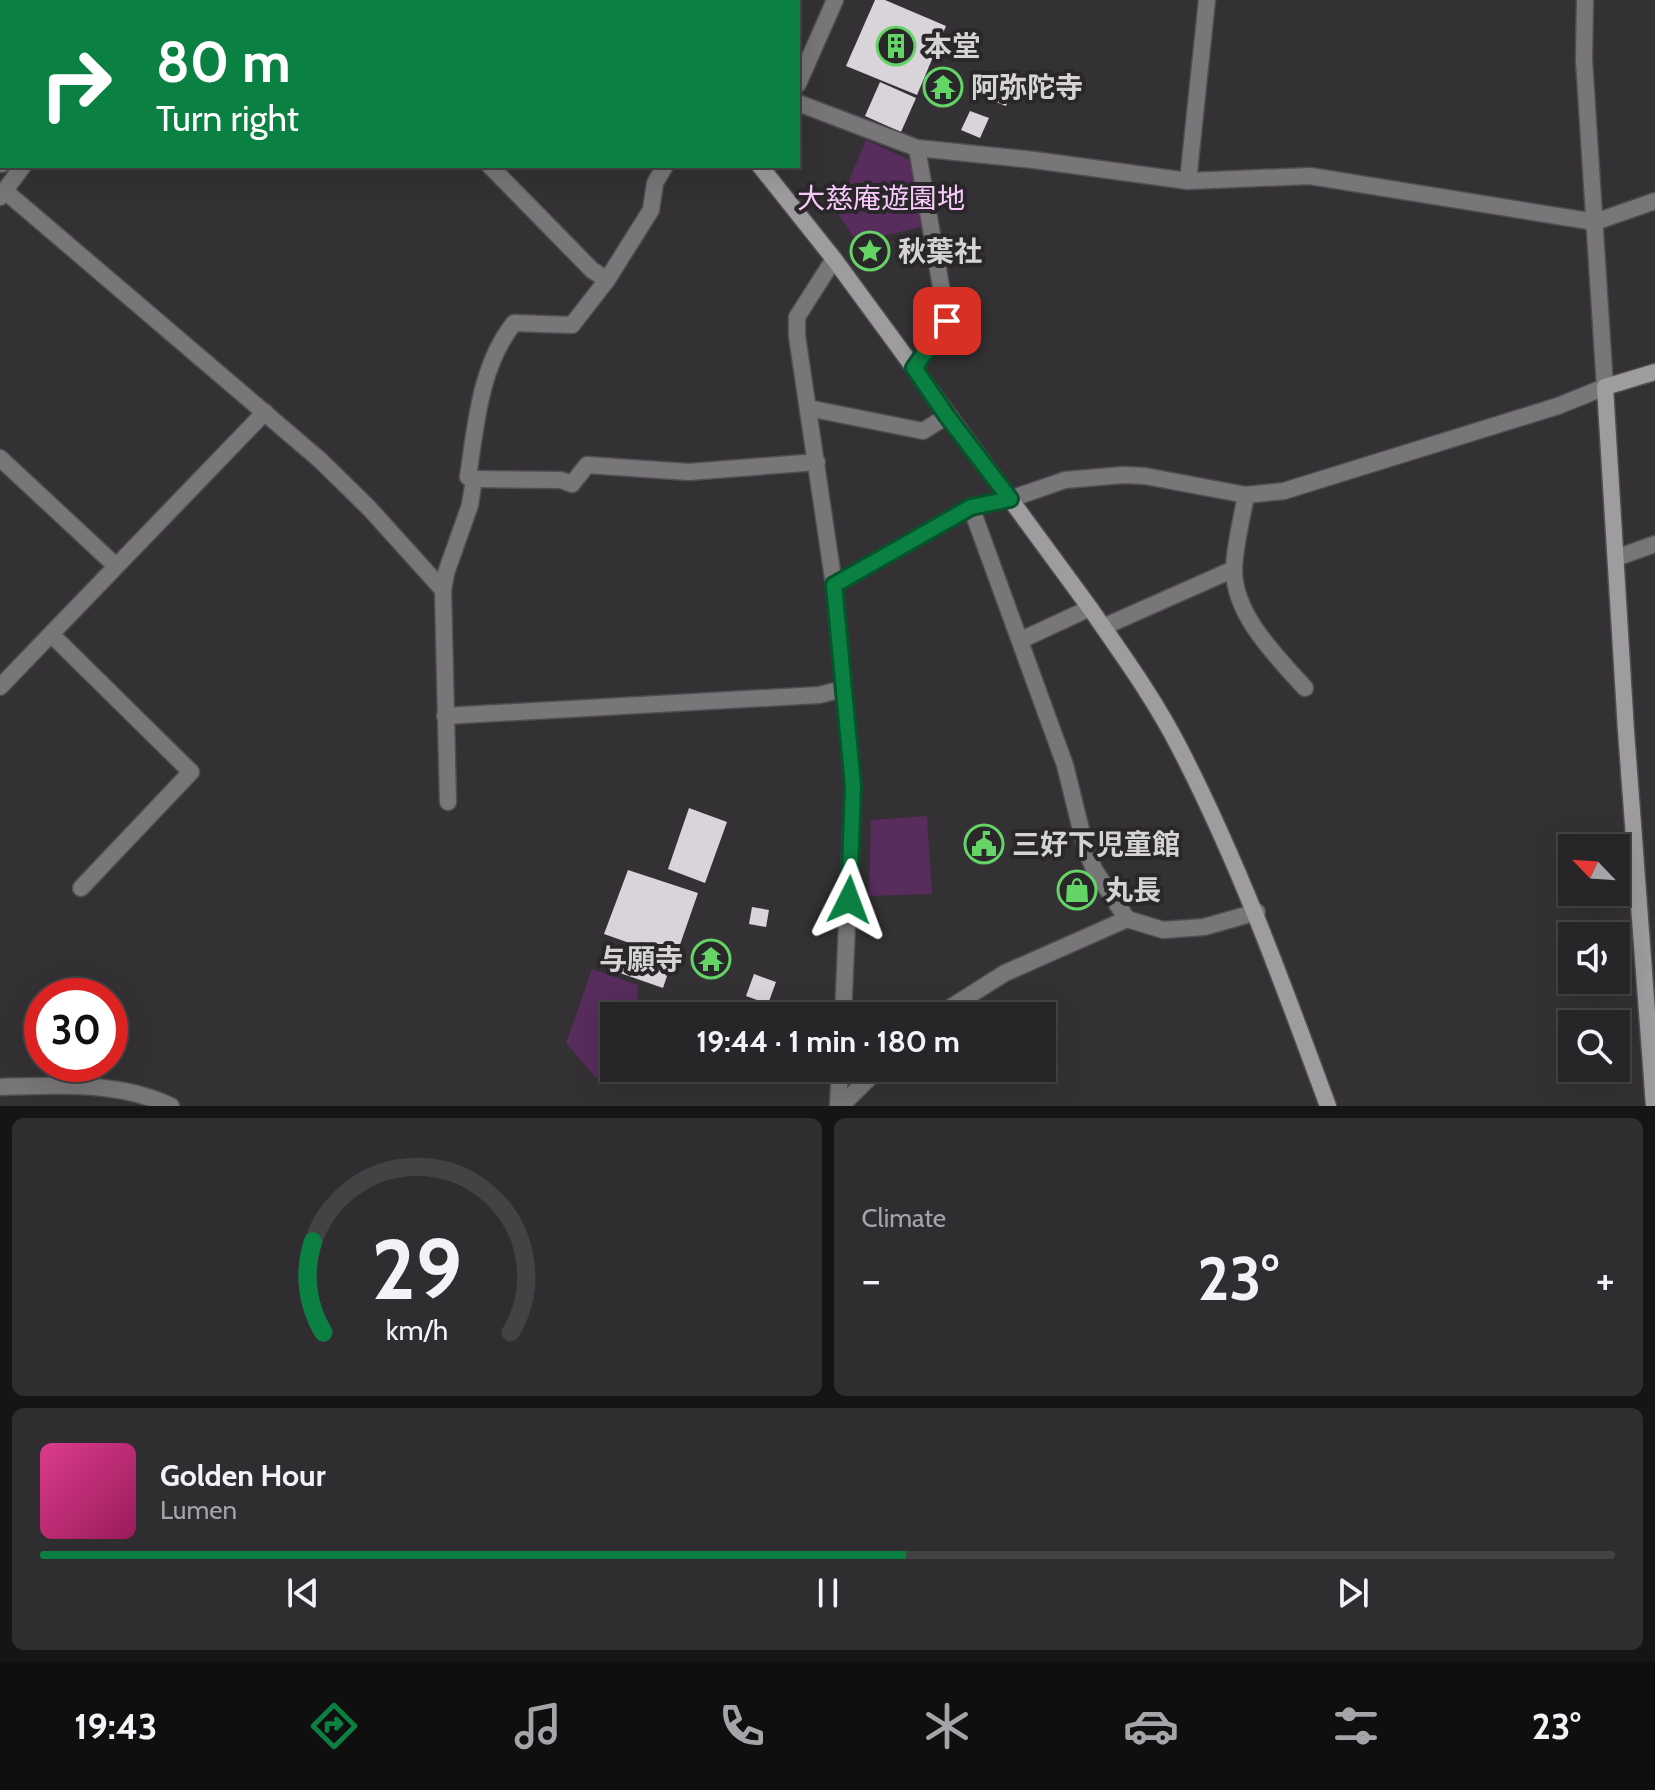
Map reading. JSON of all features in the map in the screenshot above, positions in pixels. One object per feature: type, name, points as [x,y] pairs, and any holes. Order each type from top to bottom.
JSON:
[{"type":"street","points":[[800,79],[835,0]]},
{"type":"street","points":[[1188,181],[1207,0]]},
{"type":"street","points":[[1585,0],[1584,60],[1654,1106]]},
{"type":"street","points":[[800,104],[917,148],[1188,181],[1310,176],[1595,222],[1655,201]]},
{"type":"street","points":[[914,368],[947,321],[917,148]]},
{"type":"street","points":[[20,168],[2,194],[320,460],[369,508],[443,590]]},
{"type":"street","points":[[492,168],[592,270],[607,280]]},
{"type":"street","points":[[664,168],[655,183],[651,210],[607,280],[572,325],[514,323],[500,340],[480,397],[468,477],[561,480],[572,484],[587,465],[689,472],[817,462]]},
{"type":"street","points":[[762,168],[834,259],[1090,608],[1177,744],[1257,912],[1328,1106]]},
{"type":"street","points":[[834,259],[797,317],[834,585],[853,786],[844,1002]]},
{"type":"street","points":[[834,585],[971,507],[1010,499],[1065,480],[1101,475],[1145,476],[1246,495],[1284,491],[1558,406],[1655,372]]},
{"type":"street","points":[[808,408],[923,431],[947,416]]},
{"type":"street","points":[[0,687],[265,412]]},
{"type":"street","points":[[0,458],[116,566]]},
{"type":"street","points":[[448,802],[443,590],[470,505],[474,479]]},
{"type":"street","points":[[1246,495],[1234,569],[1239,596],[1261,639],[1305,688]]},
{"type":"street","points":[[971,507],[1065,765],[1086,850],[1095,871],[1127,919],[1163,930],[1204,927],[1257,912]]},
{"type":"street","points":[[1616,558],[1655,544]]},
{"type":"street","points":[[1103,627],[1234,569]]},
{"type":"street","points":[[1021,640],[1090,608]]},
{"type":"street","points":[[52,635],[191,772],[81,888]]},
{"type":"street","points":[[445,716],[805,696],[843,689]]},
{"type":"street","points":[[959,1002],[1005,973],[1127,919]]},
{"type":"street","points":[[839,1106],[840,1082]]},
{"type":"street","points":[[839,1106],[864,1082]]},
{"type":"street","points":[[0,1087],[56,1085],[120,1088],[171,1106]]},
{"type":"green space","name":"大慈庵遊園地","points":[[866,140],[914,162],[921,227],[857,242],[836,211]]},
{"type":"green space","points":[[927,816],[932,894],[869,896],[871,820]]},
{"type":"green space","points":[[592,969],[638,985],[637,1002],[600,1002],[600,1072],[596,1078],[566,1043]]},
{"type":"building","name":"本堂","points":[[875,0],[885,0],[946,26],[917,95],[846,66]]},
{"type":"building","points":[[999,77],[1015,83],[1006,106],[989,99]]},
{"type":"building","points":[[880,82],[916,98],[901,132],[865,116]]},
{"type":"building","points":[[970,111],[989,118],[980,138],[961,130]]},
{"type":"building","points":[[689,808],[727,822],[705,883],[668,869]]},
{"type":"building","points":[[628,870],[698,893],[675,959],[604,934]]},
{"type":"building","points":[[752,907],[769,910],[766,927],[749,924]]},
{"type":"building","points":[[629,946],[672,961],[663,988],[620,973]]},
{"type":"building","points":[[754,974],[776,982],[769,1002],[746,996]]},
{"type":"place","name":"本堂","points":[[896,46]]},
{"type":"place","name":"阿弥陀寺","points":[[943,87]]},
{"type":"place","name":"秋葉社","points":[[870,251]]},
{"type":"place","name":"三好下児童館","points":[[984,844]]},
{"type":"place","name":"丸長","points":[[1077,890]]},
{"type":"place","name":"与願寺","points":[[711,959]]},
{"type":"route","points":[[849,900],[853,786],[834,585],[971,507],[1010,499],[914,368],[947,321]]}]
